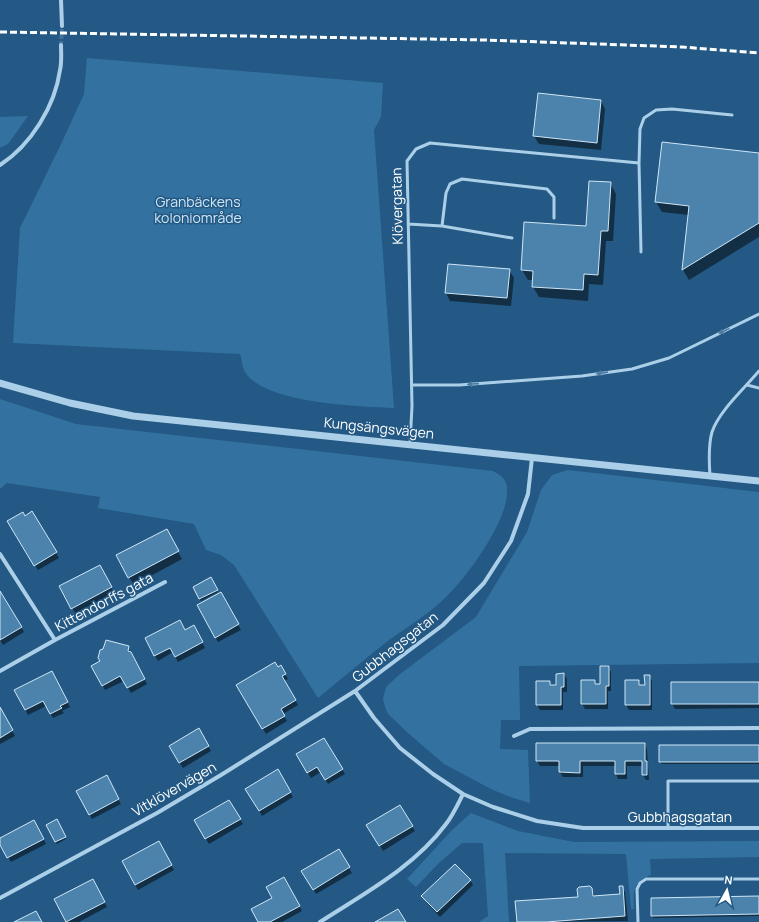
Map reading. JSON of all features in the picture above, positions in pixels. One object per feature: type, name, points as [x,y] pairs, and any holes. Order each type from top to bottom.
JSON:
[{"type":"street","points":[[61,0],[62,26]]},
{"type":"street","points":[[0,165],[26,142],[42,120],[53,96],[60,70],[62,45]]},
{"type":"street","name":"Kungsängsvägen","points":[[0,382],[70,403],[133,416],[759,481]]},
{"type":"street","name":"Gubbhagsgatan","points":[[532,458],[528,494],[511,541],[484,584],[443,625],[355,692],[374,718],[400,748],[433,774],[463,794],[494,807],[537,821],[583,828],[759,828]]},
{"type":"street","name":"Kittendorffs gata","points":[[0,554],[55,640]]},
{"type":"street","name":"Kittendorffs gata","points":[[0,671],[165,582]]},
{"type":"street","name":"Vitklövervägen","points":[[0,898],[157,813],[222,775],[355,692]]},
{"type":"street","points":[[514,736],[530,729],[759,728]]},
{"type":"street","points":[[320,922],[392,876],[415,858],[431,843],[448,823],[463,794]]},
{"type":"lane","points":[[641,252],[639,163],[640,129],[644,118],[656,110],[672,109],[732,115]]},
{"type":"lane","name":"Klövergatan","points":[[410,444],[412,385],[407,161],[416,149],[430,143],[639,163]]},
{"type":"lane","points":[[442,226],[446,193],[450,184],[462,179],[547,189],[554,197],[554,218]]},
{"type":"lane","points":[[408,224],[442,226],[512,238]]},
{"type":"lane","points":[[412,385],[459,385],[582,376],[632,369],[669,358],[759,314]]},
{"type":"lane","points":[[710,476],[709,455],[712,433],[719,417],[759,371]]},
{"type":"lane","points":[[748,385],[759,388]]},
{"type":"lane","points":[[668,828],[668,780],[759,781]]},
{"type":"lane","points":[[638,922],[637,889],[640,883],[646,879],[759,879]]},
{"type":"green space","name":"Granbäckens koloniområde","points":[[87,58],[383,83],[381,117],[374,130],[394,408],[314,401],[292,397],[272,391],[256,383],[245,372],[240,354],[13,343],[20,228],[84,94]]},
{"type":"green space","points":[[28,116],[8,144],[0,148],[0,117]]},
{"type":"green space","points":[[0,399],[76,424],[493,471],[501,476],[506,483],[507,495],[504,510],[488,542],[458,585],[428,613],[389,640],[318,698],[234,565],[221,555],[206,550],[194,524],[98,508],[100,497],[7,483],[0,489]]},
{"type":"green space","points":[[568,470],[759,492],[759,663],[519,666],[520,720],[501,720],[500,749],[528,750],[530,803],[491,789],[444,764],[388,714],[383,699],[386,687],[400,674],[476,617],[527,532],[541,490],[552,475]]},
{"type":"green space","points":[[471,813],[518,831],[574,842],[759,841],[759,857],[650,859],[651,875],[645,877],[637,884],[634,892],[634,909],[631,909],[626,854],[505,853],[509,922],[479,922],[488,916],[483,843],[462,843],[439,863],[416,887],[407,879],[452,830]]},
{"type":"building","points":[[538,93],[601,100],[597,143],[533,136]]},
{"type":"building","points":[[662,142],[759,153],[759,223],[682,270],[689,206],[655,202]]},
{"type":"building","points":[[589,181],[611,182],[608,231],[601,231],[598,275],[584,274],[583,290],[532,287],[533,271],[521,270],[524,222],[586,226]]},
{"type":"building","points":[[448,264],[510,269],[507,298],[445,293]]},
{"type":"building","points":[[32,511],[57,552],[34,566],[7,521],[23,512],[25,516]]},
{"type":"building","points":[[167,529],[179,551],[128,578],[116,555]]},
{"type":"building","points":[[100,565],[112,587],[71,609],[59,586]]},
{"type":"building","points":[[211,577],[218,590],[199,599],[193,587]]},
{"type":"building","points":[[0,591],[22,627],[0,640]]},
{"type":"building","points":[[221,592],[239,624],[215,638],[197,605]]},
{"type":"building","points":[[180,620],[185,630],[194,625],[203,642],[175,657],[170,648],[154,656],[145,638]]},
{"type":"building","points":[[106,640],[129,646],[128,651],[131,652],[145,679],[127,688],[120,676],[102,686],[91,666],[100,661],[98,658],[100,650],[103,649]]},
{"type":"building","points":[[275,662],[278,667],[281,665],[286,674],[282,676],[296,700],[281,709],[285,716],[262,729],[236,685]]},
{"type":"building","points":[[600,666],[609,666],[609,686],[606,686],[606,704],[581,704],[581,680],[595,680],[595,684],[600,684]]},
{"type":"building","points":[[52,671],[68,702],[60,706],[62,708],[50,714],[43,701],[25,710],[14,690]]},
{"type":"building","points":[[564,673],[564,687],[561,687],[561,705],[536,705],[536,681],[550,681],[550,685],[556,685],[556,674]]},
{"type":"building","points":[[644,675],[650,675],[650,705],[625,705],[625,680],[639,680],[639,685],[645,685]]},
{"type":"building","points":[[671,682],[759,682],[759,704],[671,704]]},
{"type":"building","points":[[0,707],[13,730],[0,738]]},
{"type":"building","points":[[199,728],[209,746],[179,763],[169,746]]},
{"type":"building","points":[[324,738],[343,769],[325,780],[317,767],[307,773],[296,754]]},
{"type":"building","points":[[536,743],[645,743],[647,775],[642,775],[642,761],[625,761],[625,774],[615,774],[615,761],[580,761],[580,773],[559,772],[559,761],[536,761]]},
{"type":"building","points":[[659,745],[759,745],[759,762],[659,762]]},
{"type":"building","points":[[278,769],[291,792],[259,811],[245,789]]},
{"type":"building","points":[[107,775],[119,799],[89,815],[76,791]]},
{"type":"building","points":[[229,800],[241,819],[205,839],[194,820]]},
{"type":"building","points":[[400,805],[413,826],[379,846],[366,825]]},
{"type":"building","points":[[57,819],[66,837],[55,842],[46,825]]},
{"type":"building","points":[[34,820],[44,839],[7,858],[0,845],[0,838]]},
{"type":"building","points":[[159,841],[172,865],[135,885],[122,861]]},
{"type":"building","points":[[339,849],[350,867],[313,890],[301,871]]},
{"type":"building","points":[[455,864],[471,880],[437,912],[421,896]]},
{"type":"building","points":[[284,877],[300,906],[270,922],[258,922],[251,909],[272,898],[266,887]]},
{"type":"building","points":[[93,879],[105,902],[66,922],[54,899]]},
{"type":"building","points":[[590,886],[592,888],[593,896],[620,894],[619,886],[623,886],[625,916],[546,922],[517,922],[515,901],[578,897],[577,889],[579,887]]},
{"type":"building","points":[[759,896],[759,914],[651,916],[651,898]]},
{"type":"building","points":[[398,909],[406,922],[375,922]]},
{"type":"building","points":[[36,911],[42,922],[14,922]]},
{"type":"tunnel","points":[[61,45],[62,26]]},
{"type":"railway","points":[[0,32],[485,40],[682,47],[759,53]]}]
